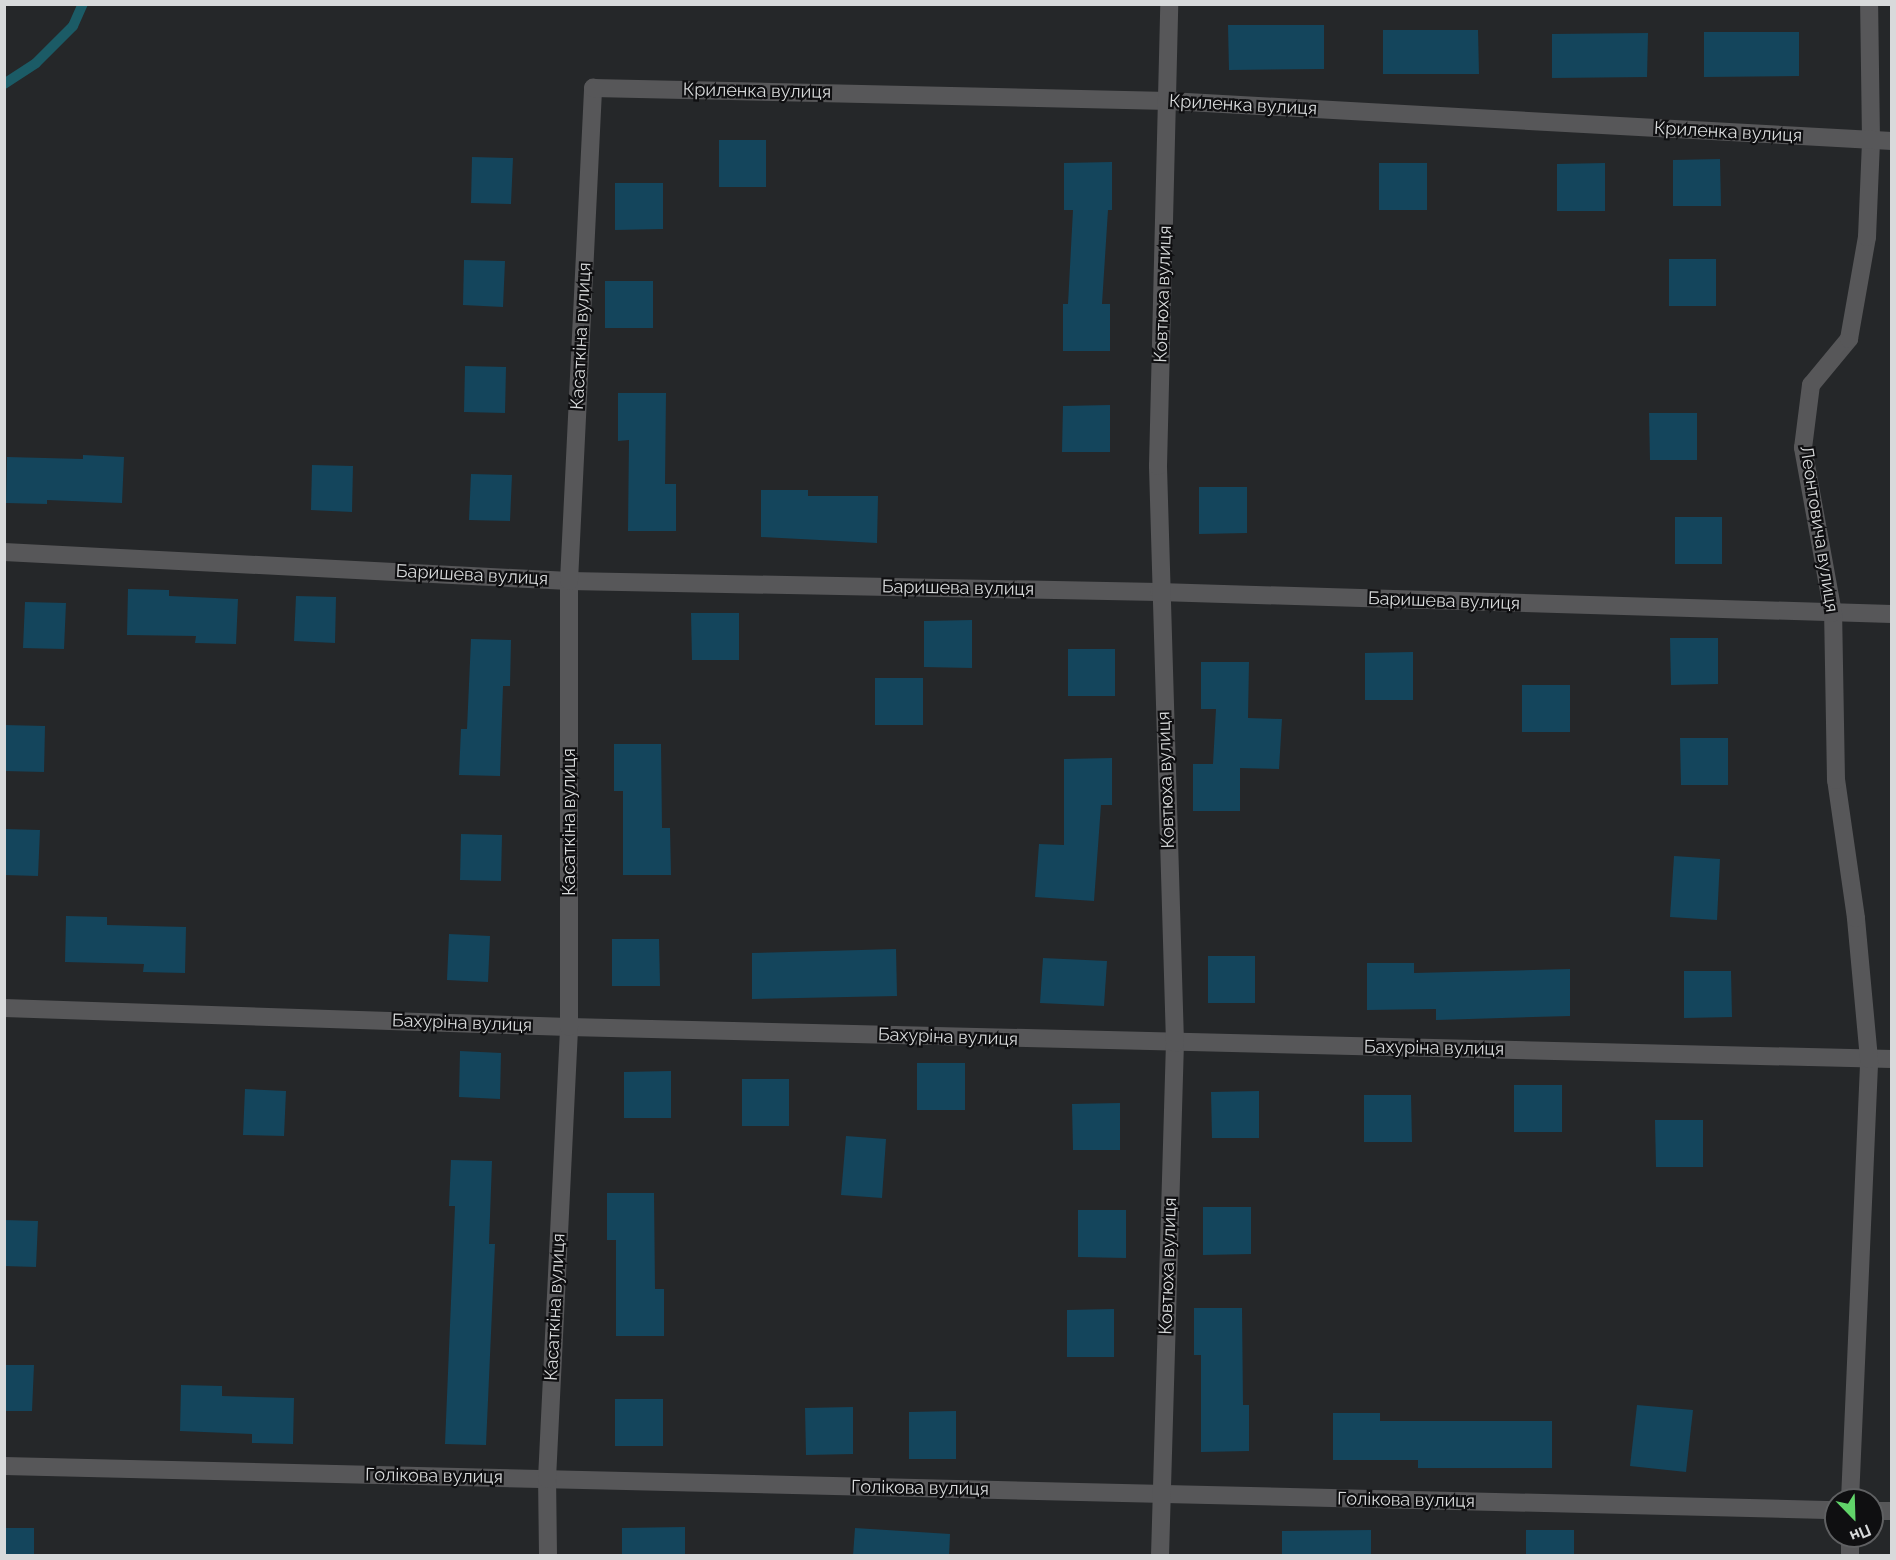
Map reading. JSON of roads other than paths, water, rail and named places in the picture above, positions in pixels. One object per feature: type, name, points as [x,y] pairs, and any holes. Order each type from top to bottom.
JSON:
[{"type":"street","name":"Ковтюха вулиця","points":[[1160,1556],[1160,1494],[1175,1043],[1159,592],[1158,466],[1169,101],[1169,4]]},
{"type":"street","name":"Леонтовича вулиця","points":[[1851,1488],[1869,1059],[1856,918],[1836,780],[1833,613],[1803,448],[1811,385],[1849,339],[1867,237],[1872,140],[1869,4]]},
{"type":"street","name":"Криленка вулиця","points":[[593,88],[1169,101],[1892,141]]},
{"type":"street","name":"Касаткіна вулиця","points":[[548,1556],[547,1479],[569,1027],[568,580],[593,88]]},
{"type":"street","name":"Баришева вулиця","points":[[4,552],[25,551],[568,580],[1159,592],[1892,614]]},
{"type":"street","name":"Бахуріна вулиця","points":[[4,1008],[569,1027],[1892,1059]]},
{"type":"street","name":"Голікова вулиця","points":[[4,1466],[1824,1510]]},
{"type":"waterway","points":[[4,84],[36,63],[73,26],[83,4]]}]
